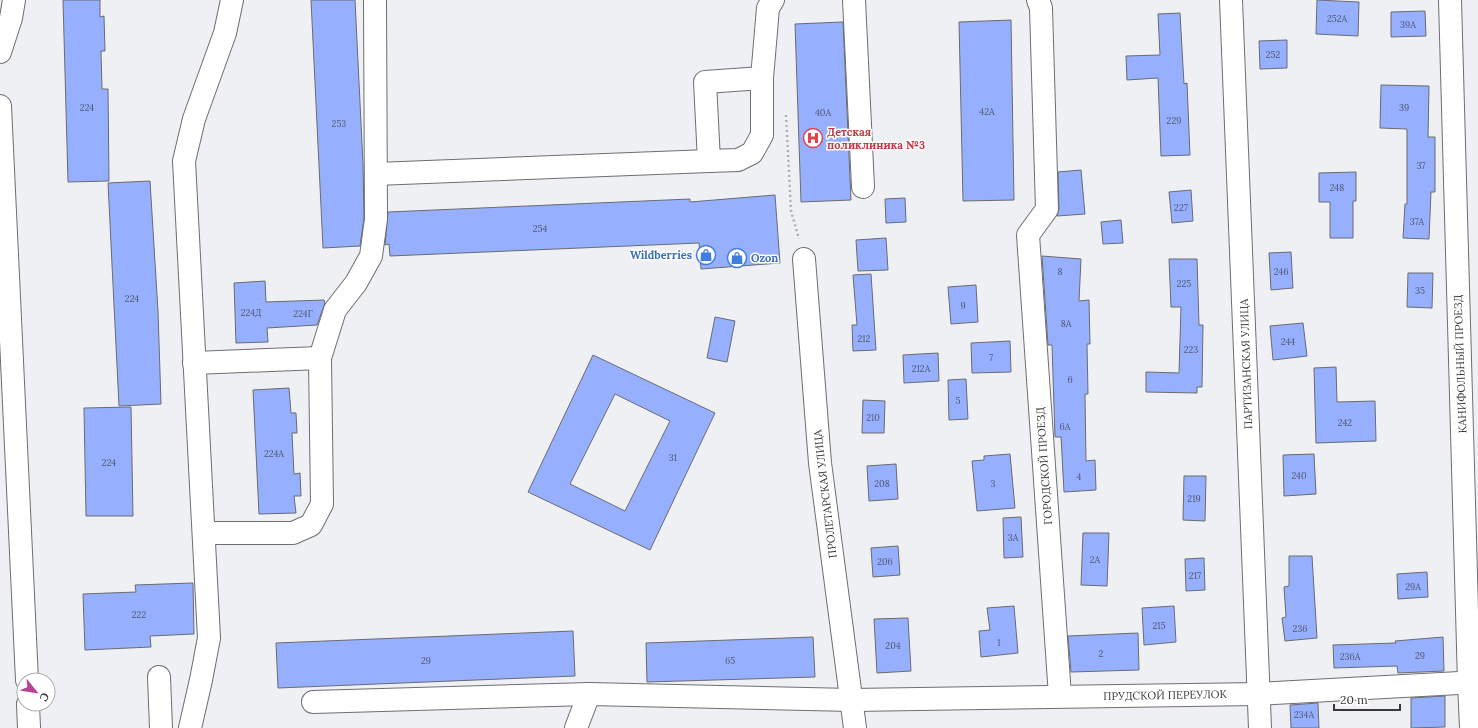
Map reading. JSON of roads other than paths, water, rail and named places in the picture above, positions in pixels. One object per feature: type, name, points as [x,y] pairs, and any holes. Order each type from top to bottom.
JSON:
[{"type":"street","points":[[0,52],[11,18],[14,0]]},
{"type":"street","points":[[190,728],[209,638],[184,161],[194,119],[225,33],[232,0]]},
{"type":"street","points":[[204,533],[294,533],[311,525],[322,504],[320,358],[335,310],[356,283],[371,256],[376,219],[375,0]]},
{"type":"street","points":[[376,174],[738,160],[752,153],[762,135],[762,78],[768,8],[773,0]]},
{"type":"street","points":[[854,0],[863,187]]},
{"type":"street","name":"ГОРОДСКОЙ ПРОЕЗД","points":[[1038,0],[1041,8],[1046,209],[1028,235],[1060,696]]},
{"type":"street","name":"ПАРТИЗАНСКАЯ УЛИЦА","points":[[1232,0],[1260,728]]},
{"type":"street","name":"КАНИФОЛЬНЫЙ ПРОЕЗД","points":[[1450,0],[1473,683],[1472,728]]},
{"type":"street","points":[[709,161],[705,82],[762,78]]},
{"type":"street","points":[[0,106],[26,672]]},
{"type":"street","name":"ПРОЛЕТАРСКАЯ УЛИЦА","points":[[804,259],[820,464],[852,700],[854,728]]},
{"type":"street","points":[[194,363],[320,358]]},
{"type":"street","points":[[158,678],[161,728]]},
{"type":"street","name":"ПРУДСКОЙ ПЕРЕУЛОК","points":[[313,702],[589,694],[852,700],[1258,694],[1473,683]]},
{"type":"street","points":[[576,728],[589,694]]},
{"type":"street","points":[[28,712],[29,728]]},
{"type":"place","name":"Детская поликлиника №3","points":[[813,138]]},
{"type":"place","name":"Wildberries","points":[[706,255]]},
{"type":"place","name":"Ozon","points":[[737,258]]}]
